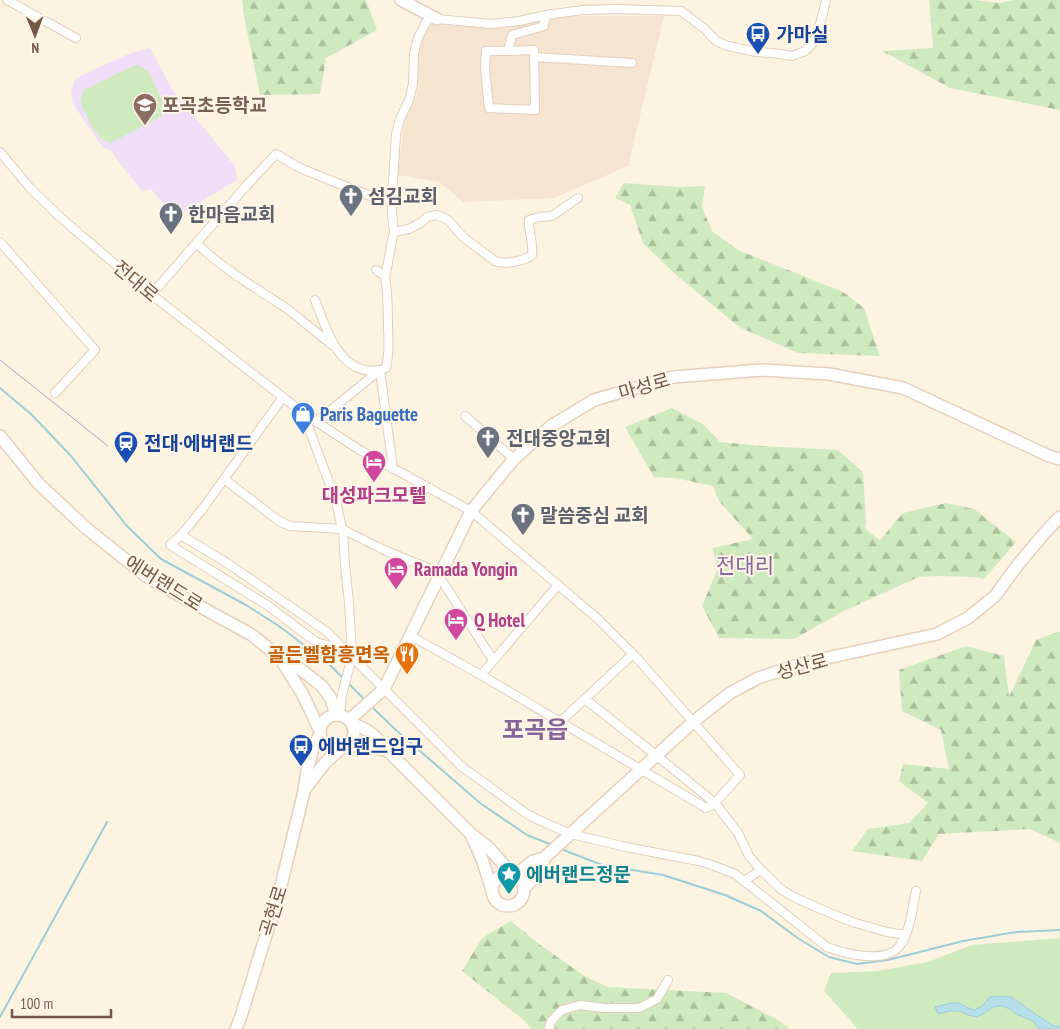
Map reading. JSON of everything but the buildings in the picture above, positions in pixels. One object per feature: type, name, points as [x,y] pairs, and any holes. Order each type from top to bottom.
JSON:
[{"type":"main road","points":[[401,0],[437,19]]},
{"type":"main road","name":"마성로","points":[[344,719],[359,713],[382,691],[411,636],[471,511],[514,459],[551,426],[594,400],[673,377],[762,370],[829,374],[903,388],[1058,463]]},
{"type":"main road","name":"에버랜드로","points":[[0,436],[39,484],[86,528],[146,576],[252,635],[280,658],[295,665],[322,686],[344,719]]},
{"type":"main road","points":[[1048,528],[1060,507]]},
{"type":"main road","points":[[1048,528],[1060,516]]},
{"type":"main road","name":"성산로","points":[[544,858],[694,722],[730,693],[758,678],[804,663],[937,634],[968,618],[995,596],[1048,528]]},
{"type":"main road","points":[[280,658],[303,695],[321,741],[329,748],[368,746],[388,751]]},
{"type":"main road","points":[[319,733],[321,724],[330,716],[361,726],[379,739],[388,751],[521,881],[524,894],[517,904],[504,906],[495,900],[482,859],[470,833]]},
{"type":"main road","points":[[304,791],[324,764],[353,738],[354,729],[344,719]]},
{"type":"main road","name":"곡현로","points":[[236,1029],[280,890],[304,791],[307,770],[319,733]]},
{"type":"main road","points":[[492,890],[496,879],[506,874],[514,875],[533,861],[544,858],[542,867],[524,888]]},
{"type":"street","points":[[7,0],[76,38]]},
{"type":"street","points":[[196,243],[240,278],[289,310],[335,348],[350,364],[365,370],[386,368],[388,304],[385,276],[394,232],[392,199],[396,134],[400,119],[409,100],[413,84],[414,53],[418,38],[426,22],[430,19],[437,19],[491,24],[583,10],[681,11],[716,41],[728,46],[756,52],[792,56],[805,51],[812,44],[816,37],[826,0]]},
{"type":"street","points":[[508,51],[512,35],[544,26],[546,15]]},
{"type":"street","points":[[534,50],[535,110],[489,108],[485,69],[486,51],[508,51],[534,50]]},
{"type":"street","points":[[534,57],[632,63]]},
{"type":"street","name":"전대로","points":[[0,152],[31,189],[60,217],[151,295],[316,422],[358,449],[471,511],[598,619],[633,654],[740,775],[715,804]]},
{"type":"street","points":[[151,295],[276,154],[300,168],[337,183],[376,198],[392,199]]},
{"type":"street","points":[[394,232],[409,229],[427,217],[437,215],[448,220],[463,237],[495,262],[528,259],[532,255],[534,247],[529,226],[530,220],[539,216],[552,216],[578,198]]},
{"type":"street","points":[[0,242],[95,350],[55,393]]},
{"type":"street","points":[[376,270],[385,276]]},
{"type":"street","points":[[315,300],[335,348]]},
{"type":"street","points":[[316,422],[380,370]]},
{"type":"street","points":[[380,370],[393,469]]},
{"type":"street","points":[[283,398],[204,507],[170,546],[267,605],[316,642],[352,656]]},
{"type":"street","points":[[303,413],[336,501],[342,529],[352,656],[342,695],[344,719]]},
{"type":"street","points":[[464,416],[514,459]]},
{"type":"street","points":[[224,479],[279,521],[290,526],[342,529],[384,550],[440,574],[493,660]]},
{"type":"street","points":[[181,535],[227,563],[326,631],[352,656],[382,691],[461,766],[527,814],[569,836],[712,865],[735,874],[827,947],[841,952],[868,956],[888,954],[896,951],[906,935],[916,891]]},
{"type":"street","points":[[480,675],[558,584]]},
{"type":"street","points":[[411,636],[706,808],[715,804]]},
{"type":"street","points":[[560,722],[633,654]]},
{"type":"street","points":[[585,700],[715,804],[738,834],[749,856],[782,890],[852,922],[887,932],[906,935]]},
{"type":"street","points":[[744,881],[761,870]]},
{"type":"street","points":[[549,1029],[551,1021],[562,1010],[580,1005],[604,1008],[639,1008],[657,999],[668,980]]},
{"type":"shaded area","points":[[564,16],[664,16],[628,166],[554,198],[463,202],[439,182],[398,175],[404,122],[418,88],[418,54],[429,24],[477,27]]},
{"type":"shaded area","name":"포곡초등학교","points":[[150,48],[172,89],[235,166],[237,180],[175,217],[151,189],[142,191],[111,150],[103,148],[73,104],[71,91],[76,78],[131,53]]},
{"type":"green space","points":[[242,0],[366,0],[377,30],[326,58],[320,94],[260,95]]},
{"type":"green space","points":[[929,0],[974,0],[999,3],[1013,0],[1060,0],[1060,110],[950,88],[882,51],[933,48]]},
{"type":"green space","points":[[138,65],[148,71],[164,103],[164,112],[161,117],[110,143],[100,137],[92,126],[81,104],[82,95],[84,90]]},
{"type":"green space","points":[[624,183],[679,187],[705,186],[702,207],[712,231],[738,250],[843,292],[864,308],[880,356],[798,353],[739,327],[675,274],[643,243],[630,205],[615,198]]},
{"type":"green space","points":[[672,408],[703,424],[720,442],[838,450],[863,472],[865,529],[880,540],[903,513],[946,503],[974,509],[1016,542],[984,579],[972,577],[919,577],[844,611],[794,639],[719,638],[702,606],[718,568],[712,548],[753,539],[719,501],[713,486],[675,478],[654,477],[625,427]]},
{"type":"green space","points":[[1060,631],[1060,843],[1030,829],[939,834],[922,861],[852,851],[868,829],[909,823],[928,803],[899,781],[903,764],[949,769],[941,730],[902,711],[899,670],[966,646],[1004,656],[1009,697],[1036,640]]},
{"type":"green space","points":[[511,921],[539,944],[586,977],[608,987],[726,993],[778,1020],[790,1029],[531,1029],[526,1022],[462,971],[482,938]]},
{"type":"green space","points":[[1060,938],[1060,1029],[858,1029],[824,991],[831,973],[877,971],[928,962],[972,945]]},
{"type":"water","points":[[990,997],[1011,997],[1052,1025],[1060,1027],[1060,1029],[1039,1029],[1033,1021],[1002,1006],[993,1007],[977,1017],[959,1011],[938,1014],[935,1007],[959,1003],[974,1010],[981,1007]]},
{"type":"waterway","points":[[0,388],[32,415],[71,456],[127,526],[161,559],[246,605],[279,626],[330,665],[343,678]]},
{"type":"waterway","points":[[348,683],[366,701]]},
{"type":"waterway","points":[[371,706],[480,803],[527,835],[552,845]]},
{"type":"waterway","points":[[0,1017],[107,822]]},
{"type":"waterway","points":[[561,849],[602,865],[663,875],[725,895],[761,911],[799,939],[829,957],[857,964],[888,960],[963,941],[1016,932],[1060,930]]},
{"type":"tram line","points":[[0,360],[108,446]]},
{"type":"place","name":"가마실","points":[[758,55]]},
{"type":"place","name":"포곡초등학교","points":[[145,126]]},
{"type":"place","name":"섬김교회","points":[[351,217]]},
{"type":"place","name":"한마음교회","points":[[171,235]]},
{"type":"place","name":"Paris Baguette","points":[[303,435]]},
{"type":"place","name":"전대중앙교회","points":[[488,459]]},
{"type":"place","name":"전대·에버랜드","points":[[126,464]]},
{"type":"place","name":"대성파크모텔","points":[[374,483]]},
{"type":"place","name":"말씀중심 교회","points":[[523,536]]},
{"type":"place","name":"Ramada Yongin","points":[[396,590]]},
{"type":"place","name":"Q Hotel","points":[[456,641]]},
{"type":"place","name":"골든벨함흥면옥","points":[[407,675]]},
{"type":"place","name":"에버랜드입구","points":[[301,767]]},
{"type":"place","name":"에버랜드정문","points":[[509,895]]},
{"type":"district","name":"전대리","points":[[745,566]]},
{"type":"district","name":"포곡읍","points":[[535,730]]}]
